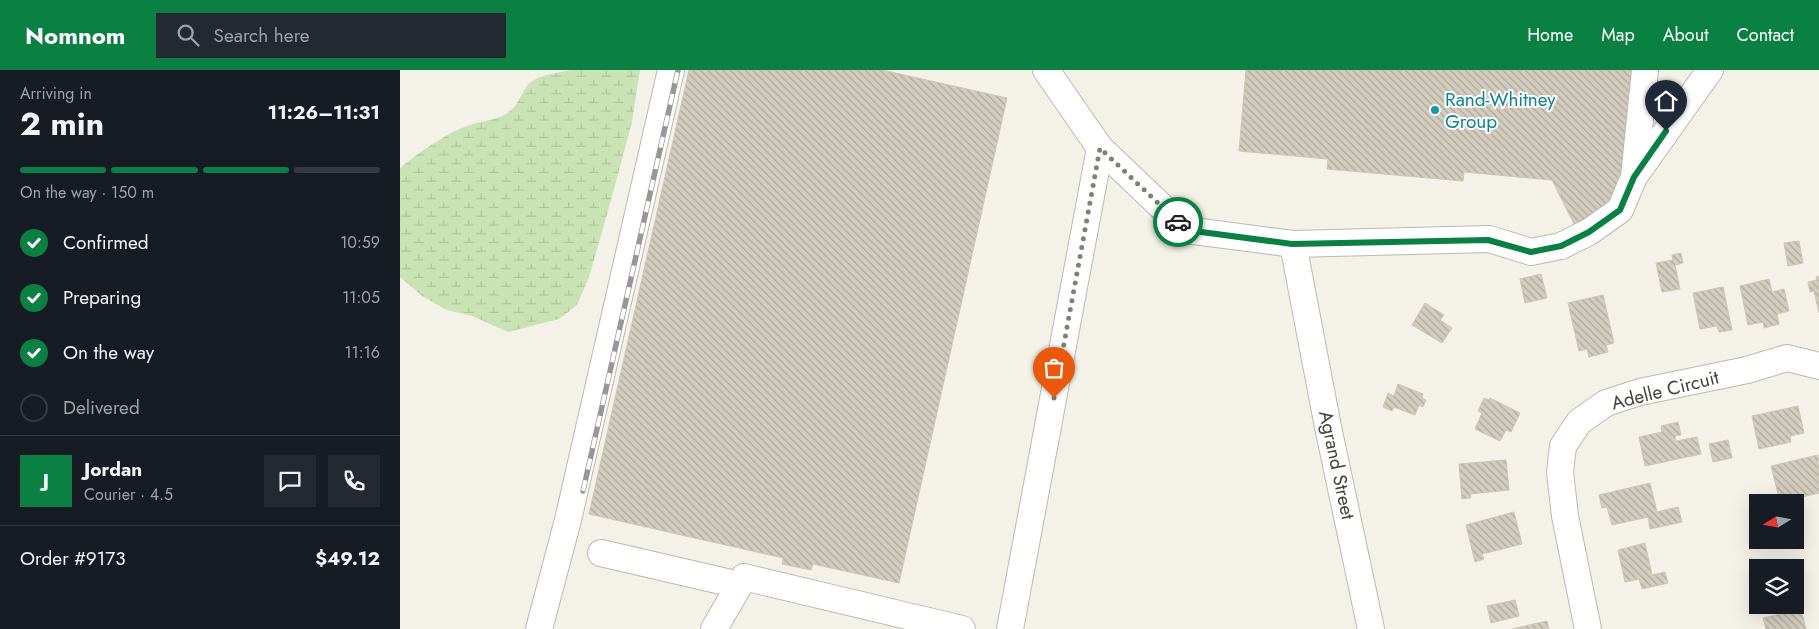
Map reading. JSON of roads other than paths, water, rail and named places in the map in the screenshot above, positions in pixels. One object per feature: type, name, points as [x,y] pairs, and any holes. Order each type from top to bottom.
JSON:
[{"type":"street","points":[[539,629],[568,520],[671,70]]},
{"type":"street","points":[[1046,70],[1100,148],[1186,230],[1292,244],[1488,240],[1531,252],[1561,246],[1589,232],[1620,210],[1634,177],[1710,70]]},
{"type":"street","points":[[1634,177],[1645,70]]},
{"type":"street","points":[[1010,629],[1100,148]]},
{"type":"street","name":"Agrand Street","points":[[1292,244],[1371,629]]},
{"type":"street","name":"Adelle Circuit","points":[[1588,629],[1565,516],[1560,472],[1562,446],[1579,422],[1606,403],[1640,392],[1747,370],[1787,358],[1819,366]]},
{"type":"street","points":[[601,553],[739,586]]},
{"type":"street","points":[[714,629],[744,577],[962,629]]},
{"type":"railway","points":[[583,491],[678,70]]},
{"type":"place","name":"Rand-Whitney Group","points":[[1435,110]]}]
